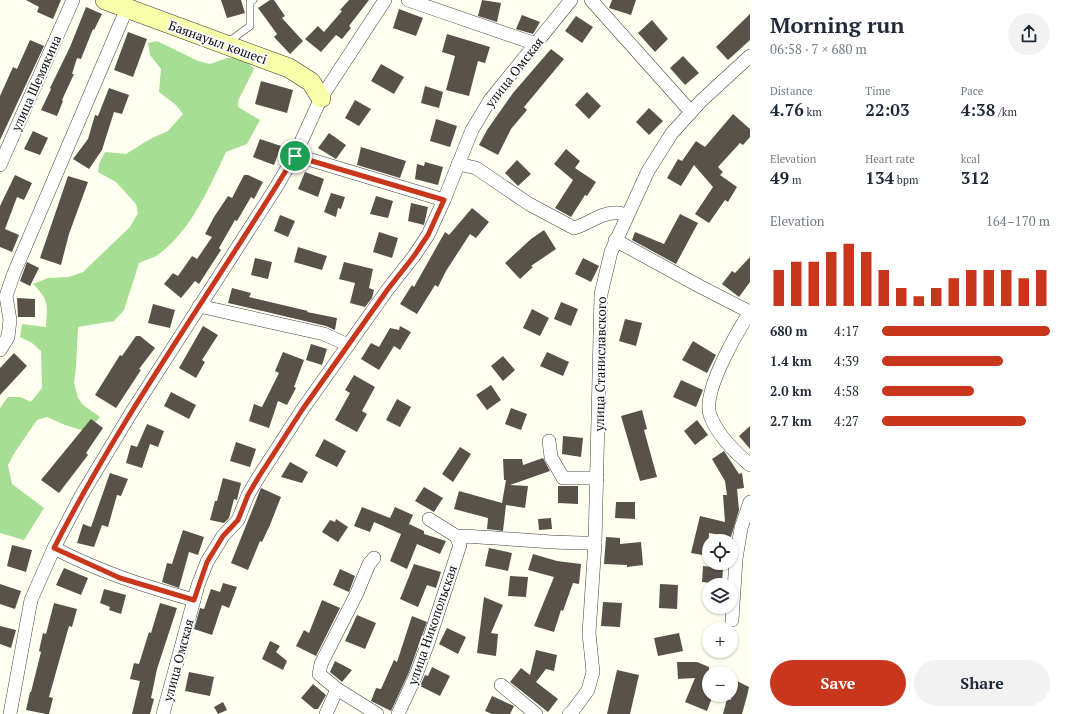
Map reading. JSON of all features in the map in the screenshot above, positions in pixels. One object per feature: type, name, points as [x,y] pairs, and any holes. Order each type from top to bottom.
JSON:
[{"type":"street","name":"улица Шемякина","points":[[0,165],[73,0]]},
{"type":"street","name":"Баянауыл көшесі","points":[[106,0],[289,68],[312,82],[321,98]]},
{"type":"street","points":[[10,714],[31,600],[54,548],[81,496],[131,413],[295,156],[321,98],[385,0]]},
{"type":"street","points":[[408,0],[536,44]]},
{"type":"street","name":"улица Омская","points":[[163,714],[194,600],[207,562],[223,536],[238,520],[248,495],[302,410],[428,235],[444,200],[472,130],[490,100],[571,0]]},
{"type":"street","points":[[591,0],[691,112]]},
{"type":"street","points":[[0,350],[8,336],[10,320],[6,296],[12,279],[127,8]]},
{"type":"street","name":"улица Станиславского","points":[[572,713],[588,690],[592,672],[590,633],[595,543],[601,294],[611,252],[615,240],[648,171],[672,133],[700,100],[750,56]]},
{"type":"street","points":[[295,156],[444,200]]},
{"type":"street","points":[[458,164],[476,168],[529,204],[574,228],[614,212],[627,215]]},
{"type":"street","points":[[615,240],[750,312],[738,330],[718,373],[708,403],[710,414],[719,432],[750,465]]},
{"type":"street","points":[[199,306],[324,334],[348,345]]},
{"type":"street","points":[[550,441],[551,457],[563,478],[597,478]]},
{"type":"street","points":[[732,620],[736,559],[741,528],[750,502]]},
{"type":"street","points":[[429,519],[456,536],[568,543],[595,543]]},
{"type":"street","name":"улица Никопольская","points":[[398,714],[416,675],[460,545],[456,536]]},
{"type":"street","points":[[54,548],[120,578],[194,600]]},
{"type":"street","points":[[374,558],[369,564],[357,593],[321,664],[319,674],[338,689],[377,714]]},
{"type":"street","points":[[501,685],[536,714]]},
{"type":"street","points":[[326,714],[338,689]]},
{"type":"lane","points":[[225,44],[250,26],[250,2],[253,0]]},
{"type":"green space","points":[[157,41],[198,61],[210,64],[227,58],[242,57],[254,69],[238,101],[238,107],[260,120],[247,144],[226,152],[206,194],[181,233],[171,244],[155,257],[139,263],[124,310],[114,321],[78,327],[74,383],[78,398],[83,405],[100,417],[88,432],[65,425],[47,417],[37,420],[8,465],[12,484],[44,508],[24,540],[0,533],[0,408],[8,397],[20,397],[31,402],[42,388],[41,351],[32,343],[20,337],[22,324],[46,327],[47,308],[45,299],[33,284],[48,278],[69,277],[83,272],[130,227],[138,213],[136,204],[116,182],[98,172],[99,164],[105,152],[126,154],[150,139],[168,131],[183,114],[176,105],[159,92],[161,69],[150,55],[148,43]]},
{"type":"building","points":[[26,0],[61,0],[53,19],[37,12],[39,7]]},
{"type":"building","points":[[221,0],[241,0],[245,13],[227,18]]},
{"type":"building","points":[[270,0],[274,0],[285,16],[282,18],[303,41],[290,54],[274,37],[277,34],[258,8]]},
{"type":"building","points":[[349,0],[369,0],[349,26],[351,28],[342,39],[336,35],[321,52],[305,39],[318,26],[324,32],[342,11],[340,10]]},
{"type":"building","points":[[482,0],[501,3],[497,22],[478,16]]},
{"type":"building","points":[[612,0],[636,0],[631,15],[609,8]]},
{"type":"building","points":[[86,7],[102,14],[94,30],[93,29],[81,59],[77,58],[72,74],[74,74],[62,100],[63,101],[57,116],[41,110],[70,47]]},
{"type":"building","points":[[399,9],[423,18],[416,36],[393,28]]},
{"type":"building","points":[[750,14],[750,40],[728,60],[716,47]]},
{"type":"building","points":[[522,15],[540,22],[533,34],[516,29]]},
{"type":"building","points":[[576,16],[593,27],[582,43],[565,31]]},
{"type":"building","points":[[652,20],[668,39],[655,52],[638,33]]},
{"type":"building","points":[[128,32],[147,39],[133,77],[114,70]]},
{"type":"building","points":[[447,34],[490,47],[485,63],[478,61],[469,96],[446,90],[455,56],[442,52]]},
{"type":"building","points":[[30,40],[44,46],[0,140],[0,96],[13,67],[17,69]]},
{"type":"building","points":[[551,49],[564,59],[524,107],[527,110],[511,129],[498,155],[479,145],[487,130],[513,93]]},
{"type":"building","points":[[683,56],[699,73],[685,85],[670,68]]},
{"type":"building","points":[[381,64],[404,77],[394,94],[371,81]]},
{"type":"building","points":[[261,81],[293,90],[287,113],[255,104]]},
{"type":"building","points":[[425,86],[443,92],[439,108],[421,103]]},
{"type":"building","points":[[109,88],[129,95],[122,114],[114,112],[102,150],[89,169],[73,159],[88,139],[95,115],[98,116]]},
{"type":"building","points":[[587,92],[601,106],[589,119],[575,105]]},
{"type":"building","points":[[355,100],[371,109],[359,126],[345,118]]},
{"type":"building","points":[[649,108],[663,121],[649,135],[636,122]]},
{"type":"building","points":[[733,114],[750,129],[750,137],[743,145],[740,143],[718,167],[723,172],[720,175],[737,187],[728,202],[725,200],[709,223],[695,214],[713,187],[694,165],[681,186],[667,178],[678,159],[682,161],[696,141],[705,147]]},
{"type":"building","points":[[436,119],[457,126],[450,147],[430,141]]},
{"type":"building","points":[[33,131],[48,138],[40,155],[24,149]]},
{"type":"building","points":[[329,133],[346,145],[336,159],[318,148]]},
{"type":"building","points":[[260,139],[281,146],[274,165],[253,157]]},
{"type":"building","points":[[361,147],[406,161],[400,178],[357,165]]},
{"type":"building","points":[[566,149],[580,161],[575,168],[596,182],[587,196],[585,195],[571,217],[555,208],[573,180],[554,164]]},
{"type":"building","points":[[517,160],[531,174],[518,186],[505,173]]},
{"type":"building","points":[[425,162],[443,167],[438,185],[415,179],[417,164],[424,166]]},
{"type":"building","points":[[305,172],[324,179],[318,197],[298,189]]},
{"type":"building","points":[[15,175],[32,183],[24,200],[17,197],[5,229],[19,235],[12,252],[0,247],[0,206]]},
{"type":"building","points":[[244,175],[248,175],[263,182],[254,199],[251,197],[237,221],[235,220],[219,248],[221,250],[199,284],[195,281],[181,298],[164,284],[173,273],[178,276],[192,256],[197,259],[212,237],[205,234],[214,217],[228,196],[232,198]]},
{"type":"building","points":[[68,176],[88,182],[69,234],[61,265],[40,258]]},
{"type":"building","points":[[331,193],[345,197],[341,209],[338,208],[336,217],[324,212]]},
{"type":"building","points":[[376,196],[393,201],[388,218],[370,214]]},
{"type":"building","points":[[411,203],[428,207],[424,225],[408,221]]},
{"type":"building","points":[[472,208],[489,222],[476,238],[470,234],[446,271],[438,287],[435,285],[417,314],[400,304],[412,285],[414,287],[445,232],[449,235]]},
{"type":"building","points":[[680,214],[698,223],[676,264],[632,240],[635,232],[664,244]]},
{"type":"building","points":[[280,215],[295,221],[288,237],[274,231]]},
{"type":"building","points":[[544,230],[556,249],[531,266],[533,267],[520,279],[505,263],[531,239]]},
{"type":"building","points":[[379,232],[398,238],[392,258],[373,252]]},
{"type":"building","points":[[298,247],[327,256],[322,270],[294,262]]},
{"type":"building","points":[[750,257],[750,282],[739,297],[722,284],[732,271],[735,273]]},
{"type":"building","points":[[255,258],[272,262],[268,279],[251,275]]},
{"type":"building","points":[[583,258],[599,266],[591,282],[575,274]]},
{"type":"building","points":[[27,262],[39,268],[30,286],[20,281]]},
{"type":"building","points":[[344,262],[373,269],[369,288],[374,290],[372,298],[365,307],[350,303],[355,283],[339,279]]},
{"type":"building","points":[[232,288],[251,293],[249,297],[337,318],[335,330],[326,326],[228,303]]},
{"type":"building","points":[[17,298],[35,299],[35,317],[18,317]]},
{"type":"building","points":[[561,302],[578,309],[571,326],[554,319]]},
{"type":"building","points":[[153,304],[175,310],[170,328],[148,323]]},
{"type":"building","points":[[532,309],[549,318],[540,336],[523,328]]},
{"type":"building","points":[[625,319],[642,323],[636,346],[619,341]]},
{"type":"building","points":[[203,326],[218,335],[202,360],[205,362],[196,378],[179,368]]},
{"type":"building","points":[[400,326],[411,332],[400,350],[394,346],[379,370],[361,359],[371,343],[379,347],[390,328],[399,330]]},
{"type":"building","points":[[136,336],[140,336],[155,348],[139,369],[141,370],[116,408],[95,395],[120,355],[122,356]]},
{"type":"building","points":[[693,341],[716,355],[707,373],[682,360]]},
{"type":"building","points":[[311,344],[327,349],[322,365],[306,360]]},
{"type":"building","points":[[283,352],[304,360],[294,387],[296,388],[287,405],[278,401],[269,428],[249,421],[254,404],[262,407],[279,373],[275,371]]},
{"type":"building","points":[[547,352],[569,362],[563,376],[540,366]]},
{"type":"building","points":[[14,353],[27,366],[0,395],[0,368]]},
{"type":"building","points":[[503,356],[515,370],[503,381],[491,366]]},
{"type":"building","points":[[354,375],[375,387],[362,411],[367,414],[357,432],[335,420],[350,393],[345,390]]},
{"type":"building","points":[[681,380],[703,390],[696,407],[673,397]]},
{"type":"building","points":[[491,385],[501,400],[487,410],[476,395]]},
{"type":"building","points":[[171,392],[196,405],[189,419],[164,406]]},
{"type":"building","points":[[397,399],[411,407],[400,427],[386,420]]},
{"type":"building","points":[[511,408],[527,414],[521,430],[505,424]]},
{"type":"building","points":[[642,410],[647,429],[644,430],[657,477],[640,481],[621,416]]},
{"type":"building","points":[[91,419],[103,428],[86,453],[88,455],[59,493],[41,480]]},
{"type":"building","points":[[697,420],[708,435],[695,445],[684,431]]},
{"type":"building","points":[[147,424],[164,431],[158,447],[150,444],[142,468],[126,463],[131,445],[137,447]]},
{"type":"building","points":[[750,426],[750,449],[739,436]]},
{"type":"building","points":[[563,436],[583,438],[581,457],[562,454]]},
{"type":"building","points":[[324,439],[346,451],[337,467],[315,456]]},
{"type":"building","points":[[236,442],[256,449],[250,467],[230,461]]},
{"type":"building","points":[[460,447],[471,454],[453,482],[442,474]]},
{"type":"building","points":[[724,451],[739,474],[742,473],[744,488],[737,489],[739,510],[732,534],[702,534],[702,555],[691,553],[700,516],[725,522],[723,495],[727,495],[725,481],[712,459]]},
{"type":"building","points":[[543,458],[550,471],[510,485],[528,486],[525,508],[506,505],[503,531],[487,529],[488,518],[454,509],[459,491],[502,503],[506,480],[504,480],[503,459],[522,459],[523,465]]},
{"type":"building","points":[[290,462],[308,472],[302,483],[281,477]]},
{"type":"building","points":[[110,473],[128,479],[121,496],[117,495],[108,527],[102,525],[94,547],[77,543],[83,524],[91,527]]},
{"type":"building","points":[[223,478],[241,483],[237,500],[234,499],[229,518],[224,523],[210,520]]},
{"type":"building","points":[[558,486],[578,486],[578,504],[558,503]]},
{"type":"building","points":[[424,487],[443,498],[434,512],[415,501]]},
{"type":"building","points":[[261,488],[281,497],[270,525],[262,542],[260,541],[248,570],[231,563]]},
{"type":"building","points":[[616,502],[635,502],[635,519],[615,518]]},
{"type":"building","points":[[362,507],[390,518],[395,507],[413,515],[409,524],[424,531],[424,534],[446,541],[440,554],[417,544],[407,569],[390,561],[401,534],[374,522],[370,532],[354,526]]},
{"type":"building","points":[[551,518],[552,529],[539,530],[538,519]]},
{"type":"building","points":[[336,519],[348,527],[338,542],[322,532],[330,520],[335,522]]},
{"type":"building","points":[[183,530],[204,537],[198,555],[189,552],[179,588],[162,582],[167,563],[172,564]]},
{"type":"building","points":[[606,537],[620,538],[620,544],[641,542],[643,565],[627,567],[627,565],[604,564]]},
{"type":"building","points":[[12,545],[32,550],[26,572],[7,566]]},
{"type":"building","points":[[489,548],[512,553],[508,571],[485,566]]},
{"type":"building","points":[[533,554],[557,561],[581,564],[579,584],[573,583],[563,611],[561,610],[554,632],[534,626],[554,577],[528,570]]},
{"type":"building","points":[[414,564],[441,572],[436,588],[427,585],[418,607],[400,599]]},
{"type":"building","points":[[64,568],[88,578],[81,595],[56,585]]},
{"type":"building","points":[[340,569],[355,576],[349,592],[333,585]]},
{"type":"building","points":[[703,570],[723,570],[722,578],[702,578]]},
{"type":"building","points":[[510,576],[528,577],[526,597],[508,596]]},
{"type":"building","points":[[223,583],[237,587],[229,608],[222,605],[212,635],[194,629],[200,608],[204,609],[211,589],[220,592]]},
{"type":"building","points":[[0,584],[21,591],[15,609],[0,604]]},
{"type":"building","points":[[660,584],[678,585],[677,609],[659,608]]},
{"type":"building","points":[[104,589],[126,595],[121,614],[109,610],[110,607],[100,603]]},
{"type":"building","points":[[484,597],[503,605],[491,633],[498,634],[496,656],[477,653]]},
{"type":"building","points":[[322,600],[340,608],[316,656],[296,646],[304,630],[309,633]]},
{"type":"building","points":[[603,602],[622,603],[620,627],[601,626]]},
{"type":"building","points":[[54,603],[77,609],[72,627],[69,626],[49,697],[53,698],[49,714],[46,714],[26,710],[41,652],[39,651],[43,633],[46,634]]},
{"type":"building","points":[[160,603],[177,608],[157,669],[151,698],[154,699],[150,714],[132,714],[140,681],[130,679],[134,663],[139,664],[149,632],[151,633]]},
{"type":"building","points":[[357,615],[376,623],[365,649],[345,641]]},
{"type":"building","points":[[412,616],[427,622],[409,672],[391,711],[371,701],[376,688],[381,689],[394,660],[397,662]]},
{"type":"building","points":[[0,626],[16,630],[11,648],[0,644]]},
{"type":"building","points":[[447,628],[466,637],[458,654],[439,644]]},
{"type":"building","points":[[679,633],[683,651],[658,656],[654,638]]},
{"type":"building","points":[[270,641],[280,646],[276,652],[287,661],[283,670],[262,659]]},
{"type":"building","points":[[536,650],[557,655],[554,671],[546,669],[536,682],[558,699],[548,712],[510,682],[521,668],[530,675]]},
{"type":"building","points":[[335,661],[352,670],[342,682],[330,672]]},
{"type":"building","points":[[677,662],[697,662],[707,666],[702,666],[702,702],[710,702],[707,711],[685,702],[695,678],[678,679]]},
{"type":"building","points":[[432,667],[450,676],[440,696],[420,686],[425,675],[428,676]]},
{"type":"building","points":[[617,670],[639,675],[630,714],[607,714]]},
{"type":"building","points":[[189,672],[214,677],[210,696],[185,691]]},
{"type":"building","points":[[738,682],[749,687],[742,714],[723,714],[726,702],[738,702]]},
{"type":"building","points":[[313,684],[326,695],[318,709],[314,709],[301,698]]},
{"type":"building","points":[[492,696],[514,706],[510,714],[492,714],[485,711]]},
{"type":"building","points":[[223,702],[227,710],[218,714],[214,707]]},
{"type":"route","points":[[295,156],[444,200],[428,235],[414,256],[388,289],[302,410],[258,478],[248,495],[238,520],[223,536],[207,562],[198,584],[194,600],[120,578],[54,548],[81,496],[131,413],[295,156]]}]
